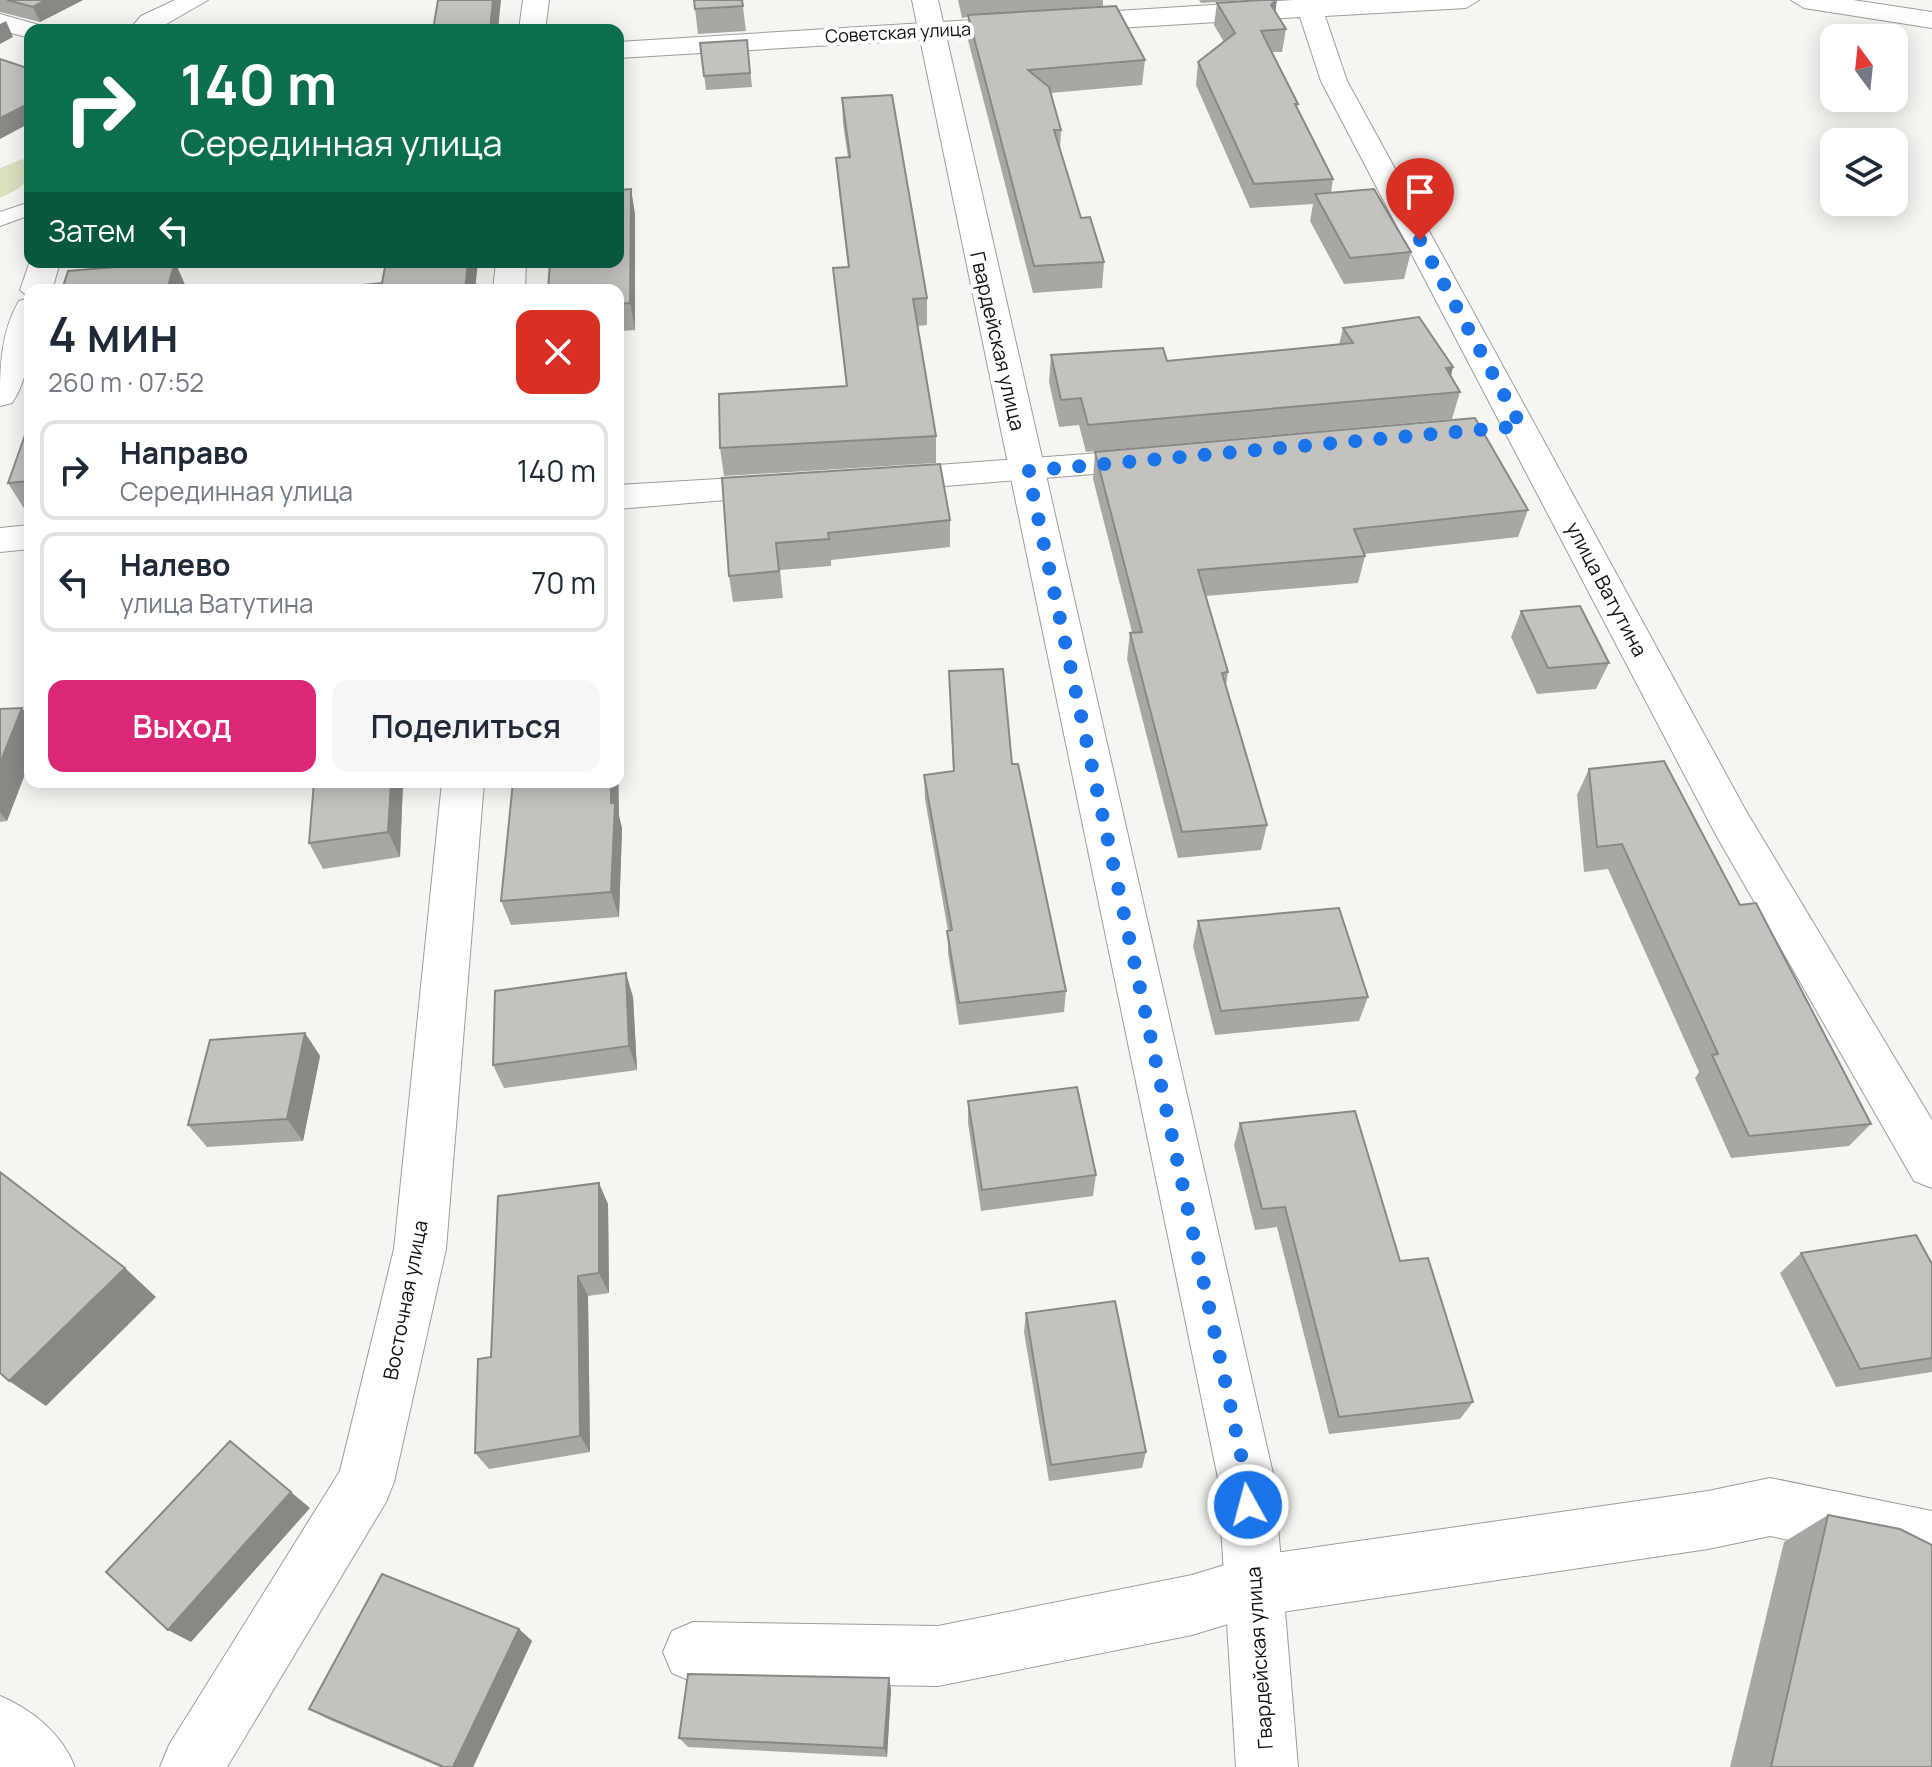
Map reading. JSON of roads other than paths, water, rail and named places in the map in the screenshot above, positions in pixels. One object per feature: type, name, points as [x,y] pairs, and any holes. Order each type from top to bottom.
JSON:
[{"type":"street","points":[[147,24],[195,0]]},
{"type":"street","points":[[533,24],[536,0]]},
{"type":"street","name":"Советская улица","points":[[624,49],[929,15],[1466,0]]},
{"type":"street","points":[[1804,0],[1932,20]]},
{"type":"street","name":"улица Ватутина","points":[[1310,4],[1334,81],[1505,428],[1731,823],[1932,1165]]},
{"type":"street","name":"Гвардейская улица","points":[[929,15],[955,150],[1028,471],[1246,1478],[1267,1767]]},
{"type":"street","points":[[0,22],[24,28]]},
{"type":"street","points":[[3,382],[24,324]]},
{"type":"street","points":[[624,497],[1028,471],[1187,457]]},
{"type":"street","points":[[0,540],[24,538]]},
{"type":"street","name":"Восточная улица","points":[[191,1767],[366,1482],[420,1249],[462,788]]},
{"type":"street","points":[[693,1652],[938,1656],[1192,1605],[1254,1586],[1708,1520],[1770,1507],[1932,1540]]},
{"type":"street","points":[[0,1727],[44,1767]]},
{"type":"lane","points":[[0,219],[24,210]]}]
